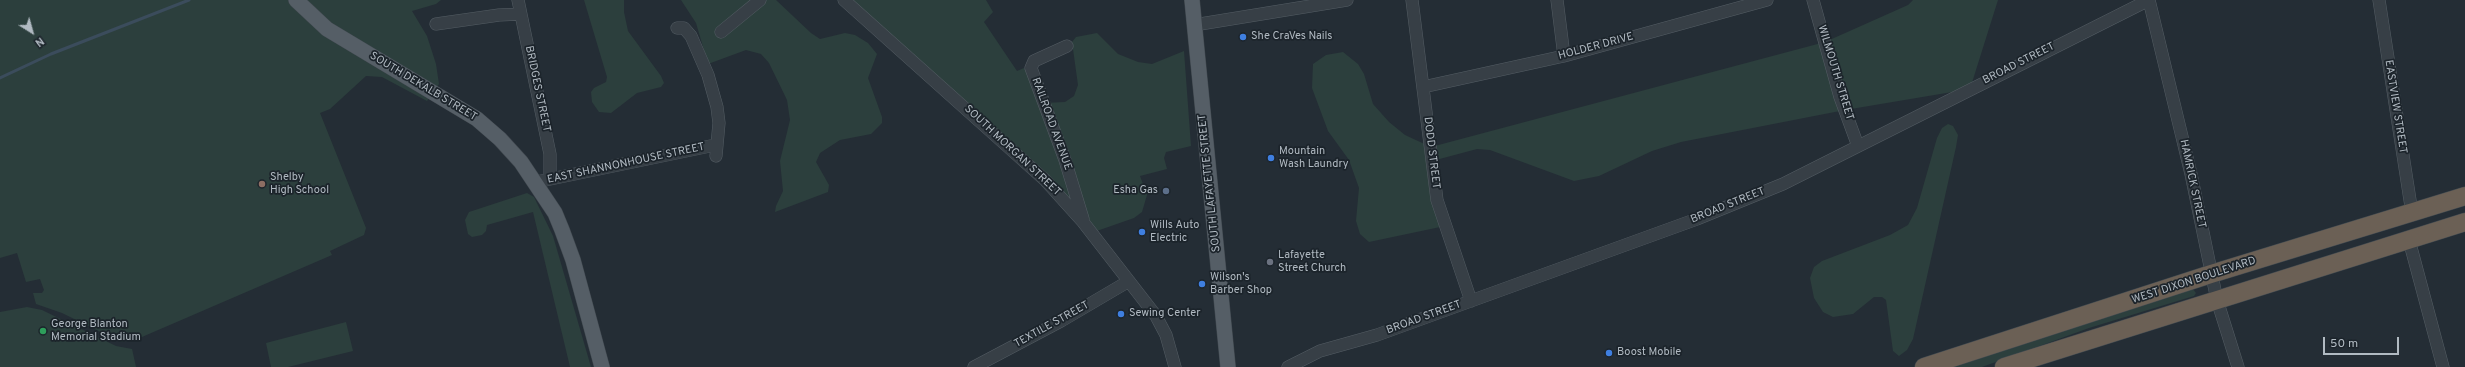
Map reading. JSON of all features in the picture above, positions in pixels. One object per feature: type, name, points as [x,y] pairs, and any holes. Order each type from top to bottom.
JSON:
[{"type":"highway","name":"WEST DIXON BOULEVARD","points":[[1924,367],[2211,274],[2465,196]]},
{"type":"highway","points":[[2004,367],[2465,222]]},
{"type":"main road","name":"SOUTH DEKALB STREET","points":[[296,0],[327,29],[477,119],[500,139],[536,182],[555,213],[569,249],[602,367]]},
{"type":"main road","name":"SOUTH LAFAYETTE STREET","points":[[1192,0],[1228,367]]},
{"type":"street","name":"BRIDGES STREET","points":[[518,0],[550,154],[550,179]]},
{"type":"street","points":[[721,32],[760,0]]},
{"type":"street","name":"SOUTH MORGAN STREET","points":[[844,0],[1045,180],[1084,222],[1161,324],[1175,367]]},
{"type":"street","points":[[1194,25],[1347,0]]},
{"type":"street","name":"DODD STREET","points":[[1412,0],[1437,200],[1471,301]]},
{"type":"street","points":[[1557,0],[1564,56]]},
{"type":"street","name":"HOLDER DRIVE","points":[[1423,87],[1564,56],[1767,0]]},
{"type":"street","name":"WILMOUTH STREET","points":[[1813,0],[1840,97],[1858,146]]},
{"type":"street","name":"BROAD STREET","points":[[1288,367],[1320,351],[1377,335],[1697,219],[1783,184],[2149,0]]},
{"type":"street","name":"HAMRICK STREET","points":[[2149,0],[2191,174],[2217,300],[2238,367]]},
{"type":"street","name":"EASTVIEW STREET","points":[[2379,0],[2412,213]]},
{"type":"street","points":[[436,24],[499,14],[521,14]]},
{"type":"street","name":"EAST SHANNONHOUSE STREET","points":[[536,182],[716,151],[719,123],[717,107],[708,75],[691,36],[684,28],[677,28]]},
{"type":"street","name":"RAILROAD AVENUE","points":[[1067,46],[1034,61],[1031,68],[1065,160],[1084,222]]},
{"type":"street","points":[[2409,240],[2442,367]]},
{"type":"street","name":"TEXTILE STREET","points":[[975,367],[1061,321],[1129,281]]},
{"type":"green space","points":[[0,0],[441,0],[436,4],[412,11],[427,36],[436,64],[439,84],[427,101],[382,77],[366,76],[330,109],[320,113],[366,228],[364,235],[330,251],[332,255],[135,340],[121,342],[62,313],[36,304],[33,293],[42,293],[44,290],[40,279],[26,282],[17,253],[0,258]]},
{"type":"green space","points":[[584,0],[624,0],[624,12],[628,31],[661,76],[664,83],[661,87],[637,93],[611,113],[599,112],[592,102],[591,92],[594,88],[606,82],[607,77]]},
{"type":"green space","points":[[681,0],[776,0],[811,33],[820,39],[845,33],[855,35],[868,43],[877,54],[868,78],[882,117],[882,123],[871,134],[840,140],[820,153],[816,162],[829,185],[828,192],[775,212],[776,206],[783,191],[780,161],[790,120],[787,100],[769,63],[761,54],[746,50],[708,64],[696,23]]},
{"type":"green space","points":[[844,0],[986,0],[993,12],[984,22],[1017,71],[1024,68],[1035,81],[1043,103],[1065,102],[1074,96],[1078,85],[1072,42],[1076,37],[1097,33],[1118,54],[1138,62],[1152,64],[1184,51],[1191,146],[1166,152],[1164,158],[1167,169],[1140,176],[1147,195],[1142,212],[1134,218],[1091,233],[1083,222]]},
{"type":"green space","points":[[1913,0],[1998,0],[1970,89],[1845,110],[1681,142],[1652,151],[1599,176],[1574,181],[1490,150],[1477,149],[1432,161],[1445,226],[1369,242],[1360,234],[1356,221],[1359,188],[1349,160],[1328,131],[1312,88],[1313,64],[1326,55],[1343,52],[1358,64],[1364,74],[1373,104],[1389,122],[1405,135],[1431,147],[1825,42],[1908,5]]},
{"type":"green space","points":[[1948,124],[1953,126],[1958,135],[1956,147],[1913,339],[1907,350],[1899,356],[1893,351],[1886,300],[1882,297],[1874,297],[1853,314],[1833,317],[1823,312],[1814,298],[1810,278],[1814,267],[1822,261],[1890,235],[1908,225],[1917,208],[1937,138],[1942,128]]},
{"type":"green space","points":[[527,193],[534,197],[553,236],[591,367],[570,367],[533,212],[487,225],[486,231],[482,235],[472,237],[468,234],[465,220],[469,212]]},
{"type":"green space","points":[[2193,289],[2196,293],[2194,296],[2089,328],[1982,367],[1937,367]]},
{"type":"green space","name":"George Blanton Memorial Stadium","points":[[27,307],[42,310],[116,346],[132,349],[136,367],[0,367],[0,312]]},
{"type":"green space","points":[[346,322],[353,351],[288,367],[271,367],[266,343]]},
{"type":"waterway","points":[[0,78],[51,54],[189,0]]},
{"type":"place","name":"She CraVes Nails","points":[[1243,37]]},
{"type":"place","name":"Mountain Wash Laundry","points":[[1271,158]]},
{"type":"place","name":"Shelby High School","points":[[262,184]]},
{"type":"place","name":"Esha Gas","points":[[1166,191]]},
{"type":"place","name":"Wills Auto Electric","points":[[1142,232]]},
{"type":"place","name":"Lafayette Street Church","points":[[1270,262]]},
{"type":"place","name":"Wilson's Barber Shop","points":[[1202,284]]},
{"type":"place","name":"Sewing Center","points":[[1121,314]]},
{"type":"place","name":"George Blanton Memorial Stadium","points":[[43,331]]},
{"type":"place","name":"Boost Mobile","points":[[1609,353]]}]
